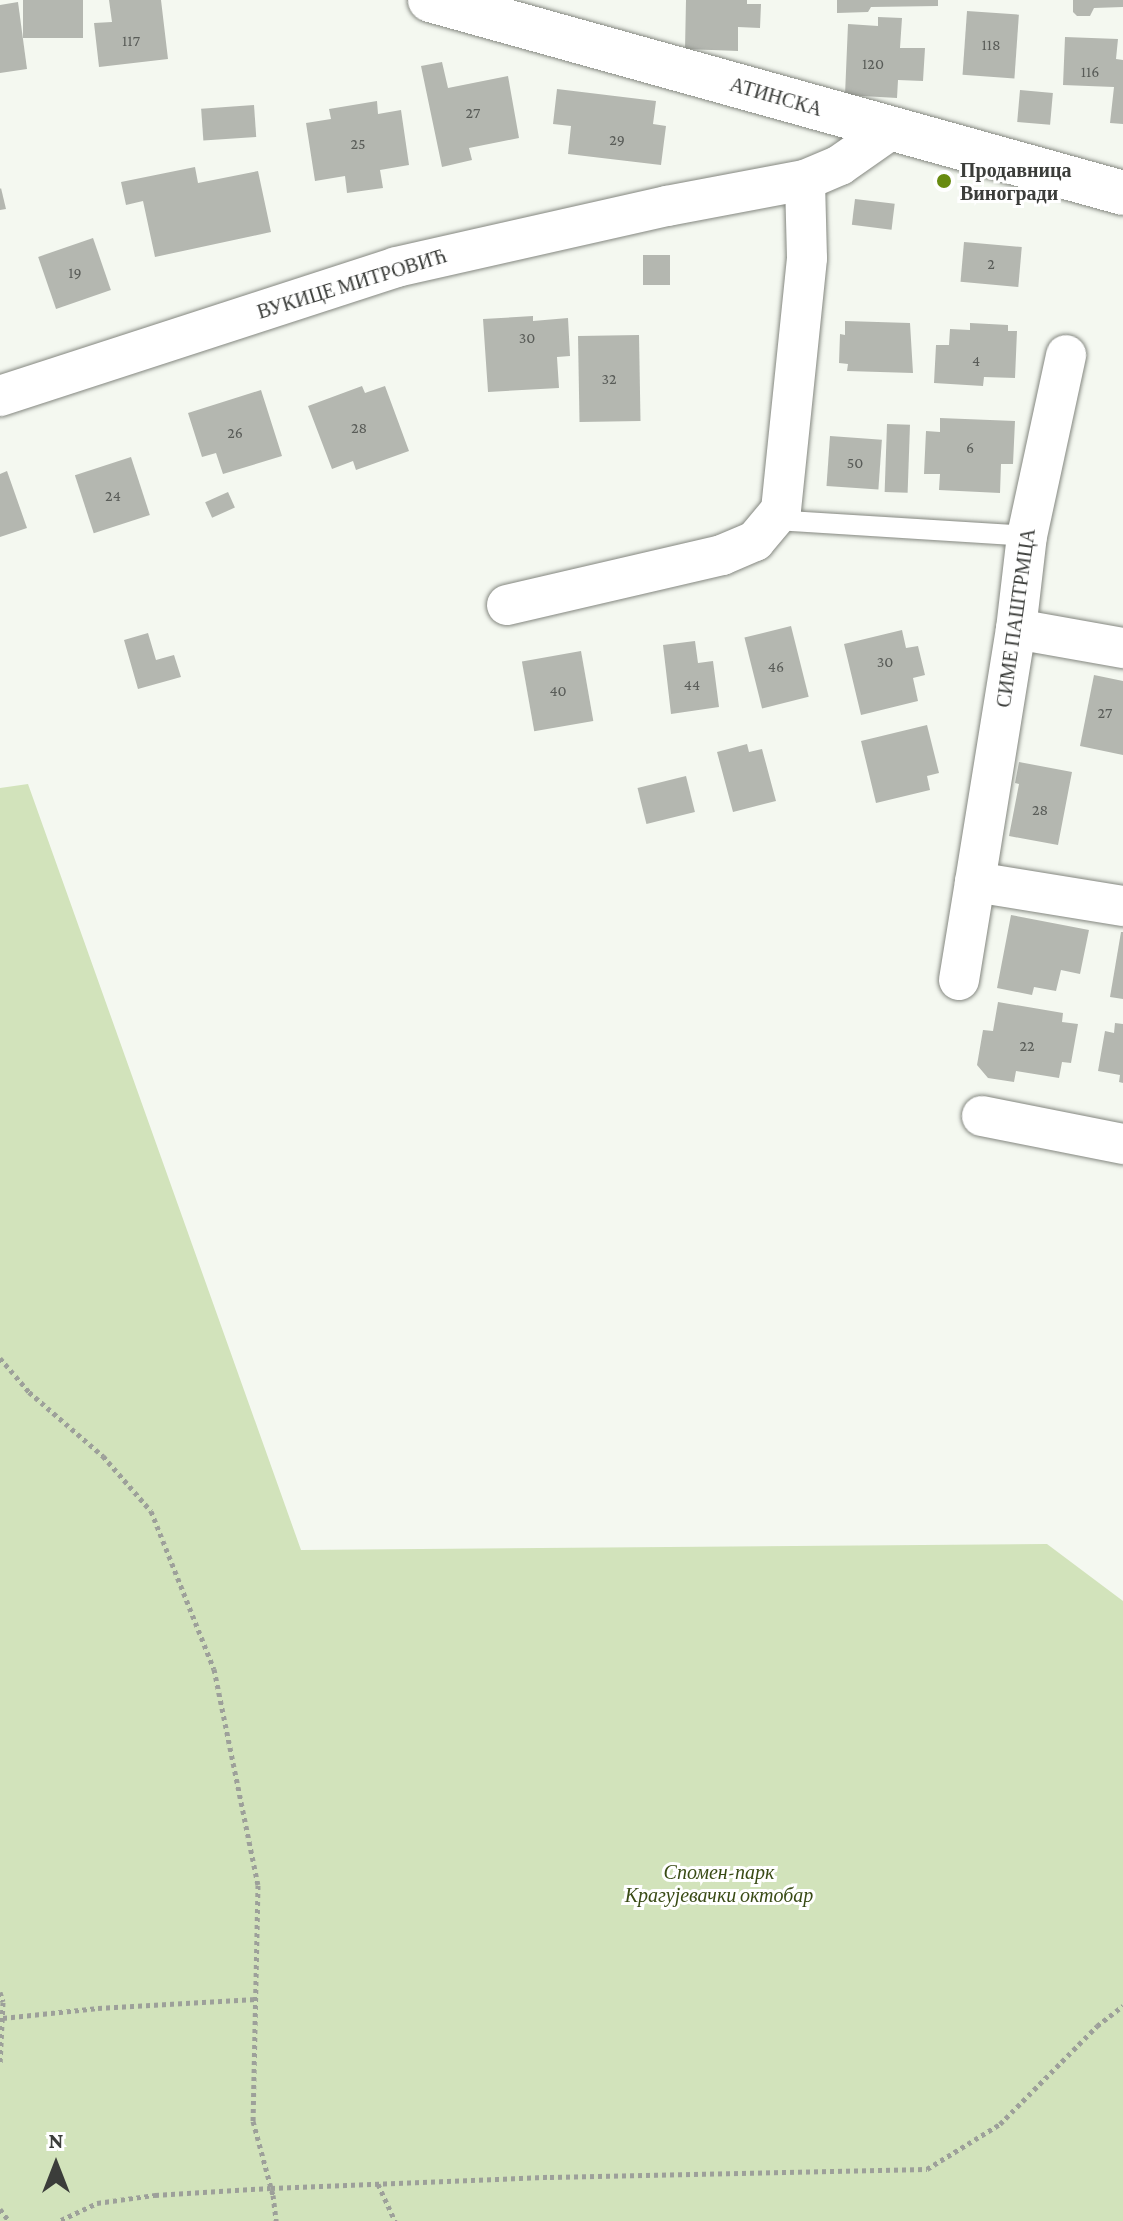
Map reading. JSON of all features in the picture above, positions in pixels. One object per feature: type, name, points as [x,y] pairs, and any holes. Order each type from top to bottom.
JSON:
[{"type":"street","name":"АТИНСКА","points":[[430,0],[1123,193]]},
{"type":"street","name":"ВУКИЦЕ МИТРОВИЋ","points":[[0,396],[396,267],[667,206],[805,180],[840,165],[890,130]]},
{"type":"street","points":[[507,605],[722,555],[755,541],[774,520],[781,510],[786,489],[807,258],[805,180]]},
{"type":"street","name":"СИМЕ ПАШТРМЦА","points":[[959,980],[1016,629],[1027,536],[1066,355]]},
{"type":"street","points":[[1016,629],[1123,648]]},
{"type":"street","points":[[975,882],[1123,906]]},
{"type":"street","points":[[982,1116],[1123,1144]]},
{"type":"lane","points":[[774,520],[1027,536]]},
{"type":"path","points":[[0,1358],[29,1392],[103,1456],[151,1511],[214,1669],[258,1885],[253,2121],[271,2188],[276,2221]]},
{"type":"path","points":[[0,1992],[3,2018],[0,2065]]},
{"type":"path","points":[[3,2018],[98,2008],[256,1999]]},
{"type":"path","points":[[61,2221],[97,2203],[155,2195],[271,2188],[927,2169],[1000,2124],[1097,2026],[1123,2006]]},
{"type":"path","points":[[378,2184],[395,2221]]},
{"type":"path","points":[[0,2209],[9,2221]]},
{"type":"green space","name":"Спомен-парк Крагујевачки октобар","points":[[28,784],[301,1550],[1047,1544],[1123,1601],[1123,2221],[0,2221],[0,788]]},
{"type":"building","points":[[23,0],[83,0],[83,38],[23,38]]},
{"type":"building","points":[[109,0],[161,0],[168,59],[99,67],[94,23],[112,22]]},
{"type":"building","points":[[686,0],[747,0],[747,4],[761,4],[760,28],[738,27],[738,51],[685,49]]},
{"type":"building","points":[[837,0],[938,0],[938,6],[871,7],[868,12],[837,13]]},
{"type":"building","points":[[1073,0],[1123,0],[1123,7],[1094,8],[1090,16],[1077,16],[1073,12]]},
{"type":"building","points":[[18,2],[27,69],[0,73],[0,5]]},
{"type":"building","points":[[967,11],[1019,15],[1014,78],[963,75]]},
{"type":"building","points":[[878,17],[902,18],[900,48],[925,48],[923,81],[898,80],[897,98],[845,95],[848,24],[878,26]]},
{"type":"building","points":[[1065,37],[1118,39],[1116,59],[1123,60],[1123,124],[1110,123],[1114,87],[1063,85]]},
{"type":"building","points":[[442,62],[448,88],[508,76],[519,138],[469,148],[472,160],[442,167],[421,66]]},
{"type":"building","points":[[557,89],[656,101],[653,124],[666,126],[661,165],[568,154],[571,126],[553,124]]},
{"type":"building","points":[[1020,90],[1053,93],[1050,125],[1017,122]]},
{"type":"building","points":[[377,101],[378,114],[401,110],[409,165],[380,170],[383,188],[347,193],[345,176],[315,181],[306,123],[331,119],[329,109]]},
{"type":"building","points":[[254,105],[256,137],[203,141],[201,109]]},
{"type":"building","points":[[195,167],[198,183],[258,171],[271,232],[155,257],[143,201],[126,205],[121,182]]},
{"type":"building","points":[[0,189],[6,209],[0,210]]},
{"type":"building","points":[[855,199],[895,204],[892,230],[852,225]]},
{"type":"building","points":[[93,238],[111,290],[56,309],[38,257]]},
{"type":"building","points":[[964,242],[1022,247],[1018,287],[961,282]]},
{"type":"building","points":[[643,255],[670,255],[670,285],[643,285]]},
{"type":"building","points":[[533,316],[533,321],[568,318],[570,356],[557,357],[559,388],[488,392],[483,319]]},
{"type":"building","points":[[845,321],[910,323],[913,373],[847,371],[848,364],[839,363],[840,334],[845,335]]},
{"type":"building","points":[[970,323],[1008,325],[1008,331],[1017,331],[1015,378],[984,377],[983,386],[934,383],[936,345],[949,345],[950,329],[970,330]]},
{"type":"building","points":[[639,335],[641,421],[580,422],[578,336]]},
{"type":"building","points":[[362,386],[365,393],[385,386],[409,451],[356,470],[353,461],[332,469],[308,406]]},
{"type":"building","points":[[261,390],[282,456],[223,474],[216,453],[202,457],[188,413]]},
{"type":"building","points":[[940,418],[1015,421],[1013,464],[1001,464],[1000,493],[939,490],[940,474],[924,474],[926,431],[940,432]]},
{"type":"building","points":[[887,424],[910,425],[908,493],[885,492]]},
{"type":"building","points":[[830,436],[882,440],[878,490],[827,486]]},
{"type":"building","points":[[131,457],[150,515],[94,533],[75,475]]},
{"type":"building","points":[[7,471],[27,528],[0,537],[0,474]]},
{"type":"building","points":[[228,492],[235,508],[212,518],[205,502]]},
{"type":"building","points":[[791,626],[809,697],[762,708],[744,638]]},
{"type":"building","points":[[902,630],[906,648],[918,646],[925,675],[913,678],[918,701],[861,715],[844,644]]},
{"type":"building","points":[[148,633],[156,660],[174,655],[181,677],[138,689],[124,640]]},
{"type":"building","points":[[695,641],[698,663],[713,661],[719,707],[671,714],[663,645]]},
{"type":"building","points":[[581,651],[593,721],[534,731],[522,661]]},
{"type":"building","points":[[1094,675],[1123,681],[1123,755],[1080,746]]},
{"type":"building","points":[[927,725],[939,773],[927,776],[930,790],[876,803],[861,741]]},
{"type":"building","points":[[747,744],[749,752],[762,749],[776,801],[733,812],[717,752]]},
{"type":"building","points":[[1019,762],[1072,772],[1058,845],[1009,836],[1019,784],[1015,783]]},
{"type":"building","points":[[686,776],[695,812],[646,824],[637,788]]},
{"type":"building","points":[[1011,915],[1089,930],[1080,974],[1061,970],[1056,991],[1034,987],[1032,995],[997,988]]},
{"type":"building","points":[[1123,932],[1123,999],[1110,997]]},
{"type":"building","points":[[998,1002],[1063,1013],[1062,1022],[1078,1024],[1071,1063],[1062,1062],[1059,1078],[1016,1071],[1014,1082],[988,1078],[977,1065],[983,1030],[993,1031]]},
{"type":"building","points":[[1115,1023],[1123,1024],[1123,1083],[1119,1082],[1120,1075],[1098,1071],[1105,1031],[1114,1033]]},
{"type":"place","name":"Продавница Виногради","points":[[944,181]]}]
